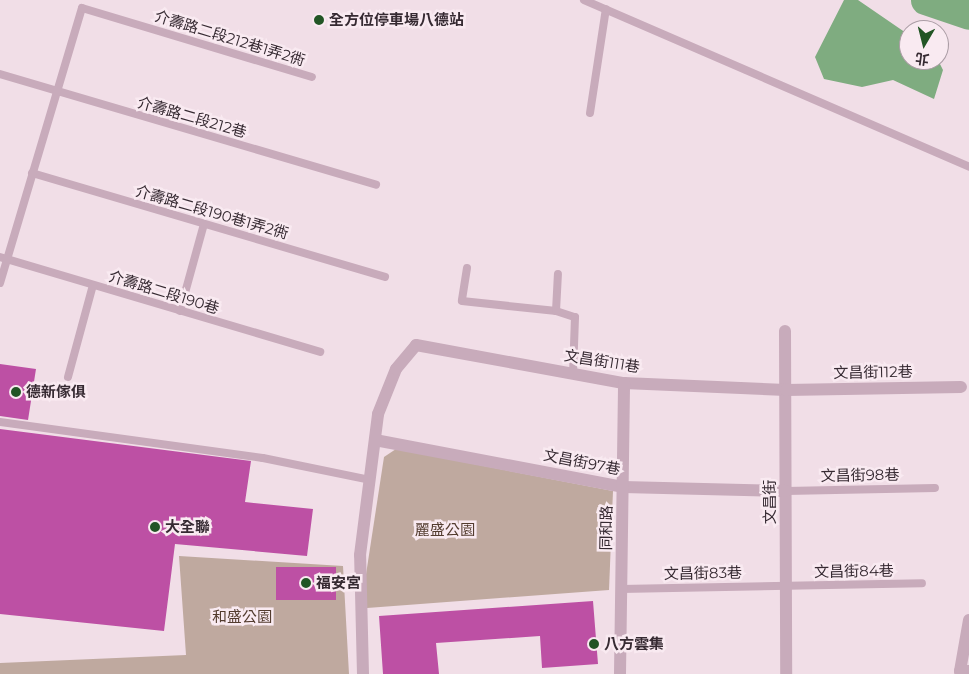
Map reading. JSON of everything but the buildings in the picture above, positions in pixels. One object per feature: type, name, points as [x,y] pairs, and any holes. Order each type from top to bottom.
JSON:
[{"type":"street","name":"文昌街","points":[[785,331],[786,674]]},
{"type":"street","name":"文昌街111巷","points":[[375,440],[378,414],[396,369],[416,344],[624,383],[786,390]]},
{"type":"street","name":"同和路","points":[[620,674],[624,383]]},
{"type":"street","name":"文昌街112巷","points":[[786,390],[961,387]]},
{"type":"street","points":[[363,674],[360,555],[375,440]]},
{"type":"street","name":"文昌街97巷","points":[[375,440],[623,487],[786,491]]},
{"type":"street","points":[[963,672],[969,620]]},
{"type":"lane","points":[[584,0],[969,167]]},
{"type":"lane","name":"介壽路二段212巷1弄2衖","points":[[55,90],[82,8],[312,77]]},
{"type":"lane","points":[[590,114],[606,10]]},
{"type":"lane","name":"介壽路二段212巷","points":[[0,74],[376,186]]},
{"type":"lane","points":[[0,283],[3,258],[32,173],[55,90]]},
{"type":"lane","name":"介壽路二段190巷1弄2衖","points":[[32,173],[386,277]]},
{"type":"lane","points":[[180,311],[204,224]]},
{"type":"lane","name":"介壽路二段190巷","points":[[3,258],[320,352]]},
{"type":"lane","points":[[467,268],[462,301],[556,311],[575,318],[573,373]]},
{"type":"lane","points":[[556,311],[558,274]]},
{"type":"lane","points":[[68,377],[94,285]]},
{"type":"lane","points":[[0,422],[263,458],[370,480]]},
{"type":"lane","name":"文昌街98巷","points":[[786,491],[935,488]]},
{"type":"lane","name":"文昌街84巷","points":[[786,586],[922,583]]},
{"type":"lane","name":"文昌街83巷","points":[[621,589],[786,586]]},
{"type":"green space","name":"麗盛公園","points":[[396,449],[613,491],[609,590],[367,608],[365,581],[384,457]]},
{"type":"green space","name":"和盛公園","points":[[179,556],[343,566],[349,674],[0,674],[0,663],[186,655]]},
{"type":"shaded area","points":[[844,0],[858,0],[899,28],[899,70],[943,70],[934,99],[893,80],[862,87],[824,79],[815,57]]},
{"type":"waterway","points":[[925,0],[969,15]]},
{"type":"place","name":"全方位停車場八德站","points":[[319,20]]},
{"type":"place","name":"德新傢俱","points":[[16,392]]},
{"type":"place","name":"大全聯","points":[[155,527]]},
{"type":"place","name":"福安宮","points":[[306,583]]},
{"type":"place","name":"八方雲集","points":[[594,644]]}]
